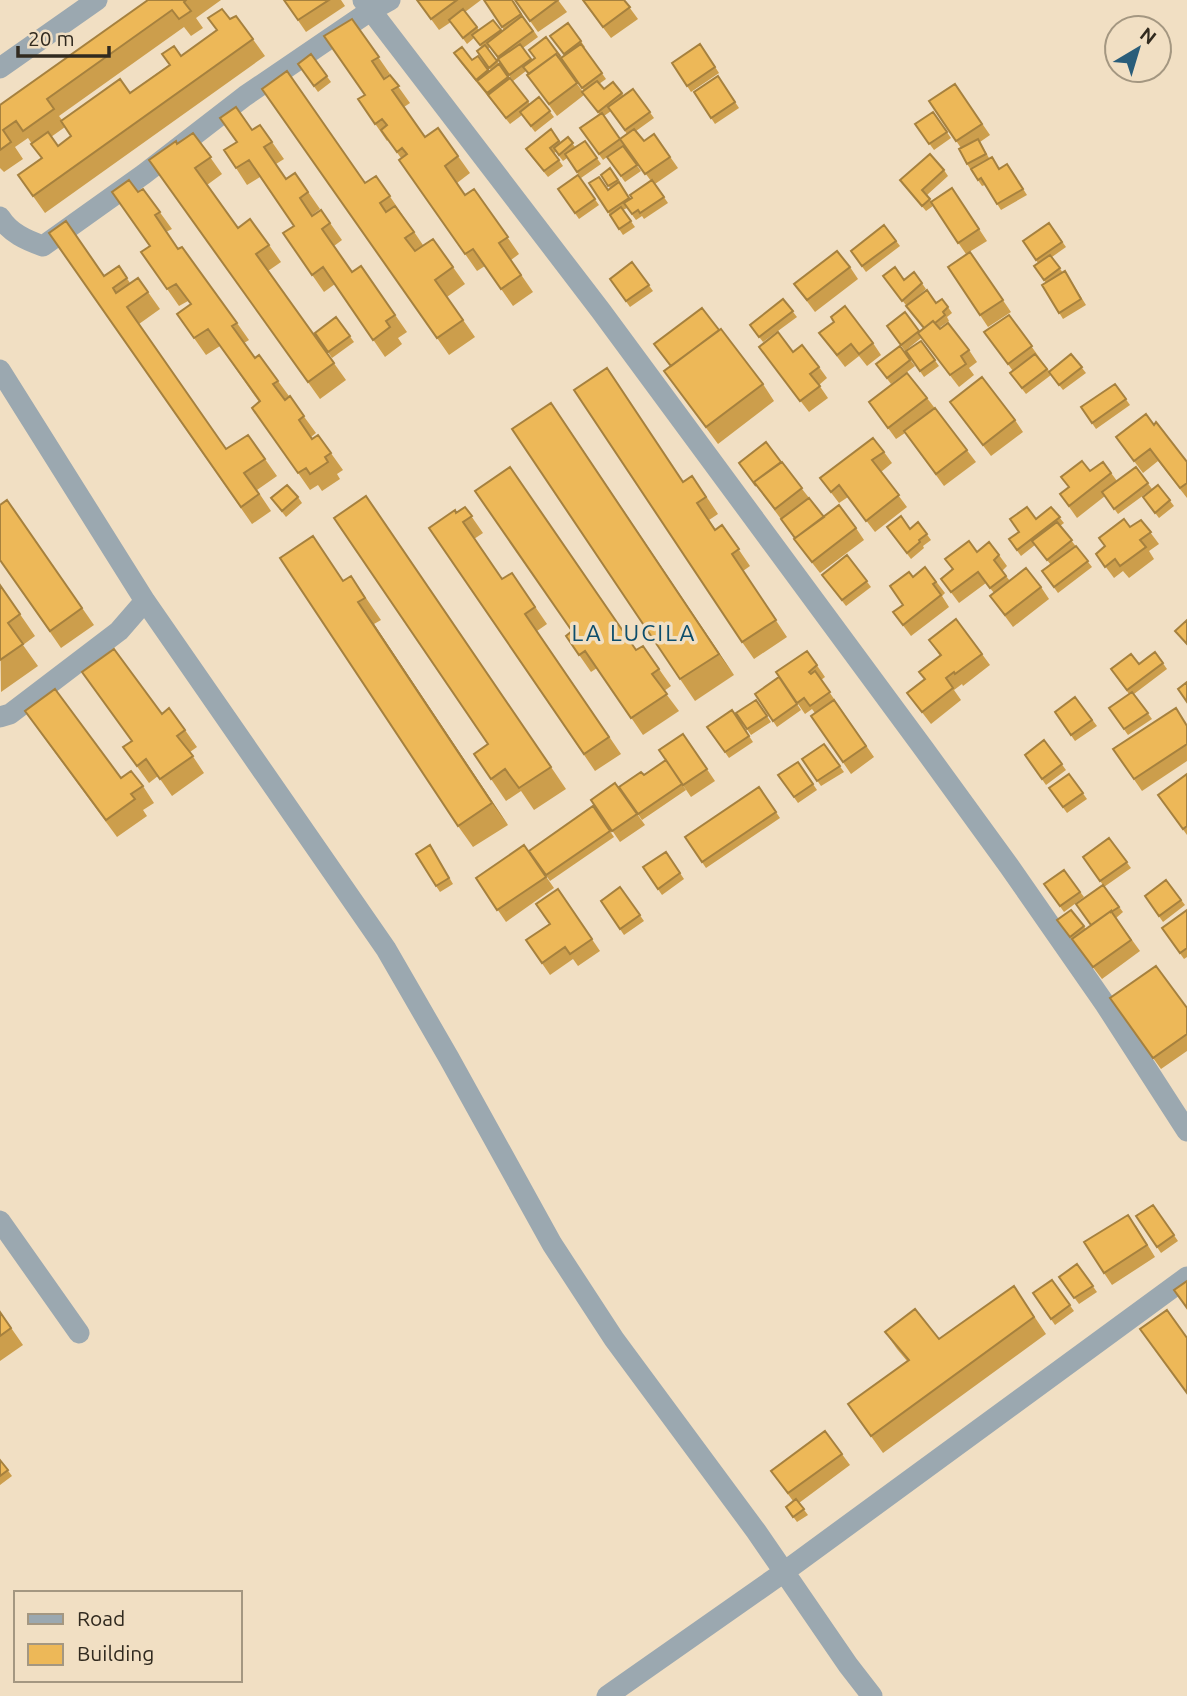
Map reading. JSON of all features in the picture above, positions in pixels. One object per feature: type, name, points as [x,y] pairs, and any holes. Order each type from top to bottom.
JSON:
[{"type":"street","points":[[0,68],[97,0]]},
{"type":"street","points":[[0,217],[23,239],[43,246],[144,174],[366,6],[390,0]]},
{"type":"street","points":[[366,6],[601,311],[900,716],[1105,1004],[1187,1131]]},
{"type":"street","points":[[0,370],[145,601],[386,950],[456,1069],[552,1244],[614,1339],[756,1531],[872,1696]]},
{"type":"street","points":[[0,717],[10,714],[118,631],[145,601]]},
{"type":"street","points":[[0,1221],[79,1333]]},
{"type":"street","points":[[607,1696],[784,1572],[1187,1277]]},
{"type":"building","points":[[148,0],[186,0],[184,2],[191,11],[179,19],[172,10],[47,99],[54,109],[23,131],[16,121],[3,130],[11,142],[0,150],[0,105]]},
{"type":"building","points":[[284,0],[329,0],[298,20]]},
{"type":"building","points":[[417,0],[457,0],[431,19]]},
{"type":"building","points":[[484,0],[512,0],[521,14],[502,27]]},
{"type":"building","points":[[515,0],[558,0],[530,21]]},
{"type":"building","points":[[583,0],[624,0],[630,7],[603,27]]},
{"type":"building","points":[[222,9],[230,19],[236,16],[253,39],[33,196],[18,175],[42,158],[31,144],[48,132],[58,146],[71,136],[61,121],[120,79],[130,93],[170,65],[162,54],[174,46],[181,56],[217,30],[208,18]]},
{"type":"building","points":[[463,9],[477,27],[463,38],[449,20]]},
{"type":"building","points":[[522,16],[533,31],[498,57],[487,43]]},
{"type":"building","points":[[352,19],[379,57],[372,61],[384,79],[390,75],[399,86],[392,90],[425,137],[438,128],[458,156],[445,166],[465,195],[474,189],[508,237],[499,243],[521,275],[501,289],[473,249],[465,254],[399,160],[407,154],[402,148],[397,152],[381,130],[387,125],[382,119],[375,124],[358,99],[365,95],[324,36]]},
{"type":"building","points":[[493,20],[501,30],[480,45],[472,35]]},
{"type":"building","points":[[568,23],[581,41],[564,54],[550,36]]},
{"type":"building","points":[[546,37],[560,56],[556,54],[529,74],[523,67],[535,58],[529,50]]},
{"type":"building","points":[[520,44],[531,59],[509,75],[498,59]]},
{"type":"building","points":[[581,44],[602,73],[582,88],[561,58]]},
{"type":"building","points":[[700,44],[715,67],[687,86],[672,63]]},
{"type":"building","points":[[485,45],[497,61],[489,68],[477,51]]},
{"type":"building","points":[[462,47],[472,60],[478,56],[488,70],[476,80],[454,53]]},
{"type":"building","points":[[311,54],[327,76],[314,86],[298,64]]},
{"type":"building","points":[[556,54],[577,83],[549,104],[527,75]]},
{"type":"building","points":[[499,64],[508,77],[487,93],[477,81]]},
{"type":"building","points":[[287,71],[365,183],[376,176],[390,196],[380,203],[386,212],[395,206],[414,232],[405,238],[415,251],[433,239],[453,267],[435,280],[463,320],[437,338],[262,89]]},
{"type":"building","points":[[718,76],[735,102],[711,118],[694,92]]},
{"type":"building","points":[[510,78],[528,101],[506,118],[488,95]]},
{"type":"building","points":[[597,81],[604,89],[613,82],[622,93],[598,112],[582,92]]},
{"type":"building","points":[[955,84],[982,124],[956,141],[929,101]]},
{"type":"building","points":[[633,89],[650,112],[625,130],[608,107]]},
{"type":"building","points":[[539,97],[550,111],[531,126],[520,112]]},
{"type":"building","points":[[236,107],[252,130],[260,125],[272,142],[264,147],[286,179],[295,173],[308,192],[300,198],[312,216],[321,210],[330,223],[322,229],[352,272],[361,266],[395,315],[386,321],[390,327],[373,340],[323,267],[312,275],[283,233],[294,226],[249,160],[236,168],[224,150],[237,142],[220,118]]},
{"type":"building","points":[[933,112],[947,132],[929,144],[915,124]]},
{"type":"building","points":[[602,113],[620,139],[599,154],[580,128]]},
{"type":"building","points":[[551,129],[559,141],[550,148],[559,160],[544,171],[526,149]]},
{"type":"building","points":[[634,129],[644,141],[654,134],[670,157],[645,174],[620,139]]},
{"type":"building","points":[[193,133],[211,157],[195,168],[238,228],[250,219],[269,245],[256,254],[334,363],[308,382],[149,160]]},
{"type":"building","points":[[568,137],[573,143],[559,155],[554,148]]},
{"type":"building","points":[[978,139],[986,154],[967,164],[959,149]]},
{"type":"building","points":[[585,141],[597,158],[577,172],[565,154]]},
{"type":"building","points":[[623,146],[637,165],[621,176],[607,157]]},
{"type":"building","points":[[930,154],[944,170],[922,190],[930,199],[922,206],[900,180]]},
{"type":"building","points":[[992,157],[999,169],[1007,164],[1023,189],[997,204],[981,178],[978,180],[971,169]]},
{"type":"building","points":[[610,168],[618,180],[608,186],[601,175]]},
{"type":"building","points":[[578,175],[595,199],[575,213],[558,189]]},
{"type":"building","points":[[599,177],[608,190],[619,182],[629,198],[608,212],[589,183]]},
{"type":"building","points":[[129,180],[138,192],[143,189],[160,212],[155,215],[178,249],[182,247],[237,323],[232,326],[255,358],[259,355],[278,381],[273,384],[285,400],[290,396],[304,416],[299,420],[312,439],[318,435],[331,453],[325,457],[328,462],[310,474],[306,468],[298,473],[252,408],[260,401],[208,329],[194,338],[177,314],[191,304],[176,284],[167,289],[141,252],[150,246],[112,192]]},
{"type":"building","points":[[652,180],[664,197],[640,213],[638,210],[632,214],[624,203],[632,198],[630,195]]},
{"type":"building","points":[[952,188],[979,229],[958,243],[931,202]]},
{"type":"building","points":[[621,207],[631,221],[619,229],[610,215]]},
{"type":"building","points":[[66,221],[104,276],[119,266],[127,278],[113,288],[116,293],[138,278],[148,292],[127,307],[226,449],[248,435],[265,459],[244,473],[259,494],[241,507],[49,233]]},
{"type":"building","points":[[1049,223],[1062,242],[1036,260],[1023,241]]},
{"type":"building","points":[[884,225],[896,241],[862,266],[851,251]]},
{"type":"building","points":[[837,251],[850,267],[807,300],[794,284]]},
{"type":"building","points":[[970,252],[1003,300],[980,315],[948,267]]},
{"type":"building","points":[[1050,255],[1060,268],[1044,280],[1034,266]]},
{"type":"building","points":[[632,262],[649,285],[626,301],[610,279]]},
{"type":"building","points":[[895,267],[904,280],[914,272],[922,283],[902,301],[883,276]]},
{"type":"building","points":[[1065,271],[1081,299],[1059,313],[1042,285]]},
{"type":"building","points":[[927,290],[936,303],[942,299],[948,307],[943,312],[945,315],[924,328],[906,306]]},
{"type":"building","points":[[783,299],[793,311],[759,337],[750,325]]},
{"type":"building","points":[[845,306],[873,343],[859,354],[851,344],[837,355],[819,333],[834,322],[831,317]]},
{"type":"building","points":[[702,308],[719,330],[671,366],[654,344]]},
{"type":"building","points":[[905,312],[919,331],[901,345],[887,326]]},
{"type":"building","points":[[1009,315],[1032,346],[1008,364],[984,332]]},
{"type":"building","points":[[336,317],[350,336],[328,352],[315,333]]},
{"type":"building","points":[[933,321],[940,329],[948,323],[969,350],[961,356],[966,364],[950,375],[918,333]]},
{"type":"building","points":[[721,329],[763,384],[706,427],[664,371]]},
{"type":"building","points":[[778,332],[793,352],[802,345],[819,367],[810,374],[820,386],[800,401],[759,347]]},
{"type":"building","points":[[921,341],[935,360],[920,371],[906,351]]},
{"type":"building","points":[[900,346],[910,360],[887,378],[876,364]]},
{"type":"building","points":[[1035,354],[1047,369],[1022,388],[1010,373]]},
{"type":"building","points":[[1071,354],[1082,367],[1059,385],[1049,372]]},
{"type":"building","points":[[607,368],[683,482],[692,476],[706,497],[697,503],[715,530],[722,525],[739,549],[732,554],[776,620],[742,642],[574,390]]},
{"type":"building","points":[[907,373],[927,398],[888,428],[869,402]]},
{"type":"building","points":[[982,377],[1015,420],[983,445],[950,402]]},
{"type":"building","points":[[1115,384],[1126,399],[1092,423],[1081,407]]},
{"type":"building","points":[[551,403],[719,654],[680,679],[512,429]]},
{"type":"building","points":[[935,408],[967,450],[936,474],[904,431]]},
{"type":"building","points":[[1146,414],[1154,425],[1156,422],[1187,462],[1187,483],[1180,488],[1150,449],[1134,461],[1116,437]]},
{"type":"building","points":[[873,438],[884,452],[872,460],[899,495],[866,521],[839,485],[831,492],[820,478]]},
{"type":"building","points":[[766,442],[781,462],[754,482],[756,486],[739,463]]},
{"type":"building","points":[[1082,461],[1090,471],[1103,462],[1111,473],[1069,506],[1060,494],[1069,487],[1061,477]]},
{"type":"building","points":[[782,462],[802,488],[775,509],[754,482]]},
{"type":"building","points":[[510,467],[636,650],[643,646],[659,669],[652,674],[667,694],[631,718],[585,651],[579,655],[566,636],[572,631],[475,491]]},
{"type":"building","points":[[1136,467],[1148,483],[1114,509],[1102,492]]},
{"type":"building","points":[[287,485],[298,497],[282,511],[271,498]]},
{"type":"building","points":[[1158,485],[1170,500],[1155,513],[1143,497]]},
{"type":"building","points":[[366,496],[551,767],[519,788],[505,769],[491,779],[474,754],[488,744],[334,518]]},
{"type":"building","points":[[809,498],[824,517],[795,538],[781,519]]},
{"type":"building","points":[[7,500],[82,608],[50,631],[0,560],[0,505]]},
{"type":"building","points":[[839,505],[856,528],[812,562],[794,539]]},
{"type":"building","points":[[465,507],[472,516],[463,522],[502,579],[512,573],[535,607],[525,614],[609,737],[584,754],[429,528],[455,510],[456,513]]},
{"type":"building","points":[[1027,507],[1036,519],[1051,507],[1060,517],[1017,550],[1009,539],[1019,532],[1010,519]]},
{"type":"building","points":[[901,516],[910,529],[918,522],[927,534],[907,553],[887,527]]},
{"type":"building","points":[[1124,519],[1130,527],[1141,520],[1151,532],[1140,540],[1146,547],[1120,566],[1115,559],[1105,567],[1096,554],[1105,546],[1099,538]]},
{"type":"building","points":[[1057,522],[1072,540],[1047,560],[1032,541]]},
{"type":"building","points":[[313,536],[343,581],[351,576],[365,598],[358,602],[492,803],[458,826],[280,558]]},
{"type":"building","points":[[969,541],[977,552],[989,542],[999,555],[994,560],[1006,576],[990,588],[978,572],[951,592],[941,579],[953,569],[945,559]]},
{"type":"building","points":[[1076,546],[1088,561],[1054,587],[1042,571]]},
{"type":"building","points":[[847,555],[867,581],[842,600],[822,575]]},
{"type":"building","points":[[925,567],[936,582],[933,584],[941,595],[903,625],[893,612],[903,605],[890,586],[909,572],[913,577]]},
{"type":"building","points":[[1026,568],[1041,587],[1005,615],[990,596]]},
{"type":"building","points":[[0,585],[20,614],[8,623],[23,644],[0,660]]},
{"type":"building","points":[[956,619],[982,654],[946,678],[953,688],[922,712],[907,693],[925,679],[919,672],[941,655],[929,640]]},
{"type":"building","points":[[1187,620],[1187,644],[1175,631]]},
{"type":"building","points":[[114,649],[162,714],[169,708],[185,730],[177,736],[193,756],[160,779],[146,759],[137,766],[123,747],[132,741],[82,672]]},
{"type":"building","points":[[807,651],[817,665],[809,672],[811,674],[815,671],[830,692],[810,706],[804,698],[797,703],[776,672]]},
{"type":"building","points":[[1155,652],[1163,663],[1127,690],[1111,669],[1131,654],[1139,664]]},
{"type":"building","points":[[779,677],[797,704],[773,721],[755,694]]},
{"type":"building","points":[[1187,682],[1187,702],[1178,689]]},
{"type":"building","points":[[55,689],[121,778],[131,771],[143,786],[131,794],[135,799],[106,820],[25,711]]},
{"type":"building","points":[[1132,692],[1148,713],[1124,729],[1109,708]]},
{"type":"building","points":[[1075,697],[1092,720],[1071,735],[1055,712]]},
{"type":"building","points":[[756,700],[767,716],[747,729],[736,713]]},
{"type":"building","points":[[834,700],[866,746],[843,762],[811,716]]},
{"type":"building","points":[[1176,708],[1187,726],[1187,744],[1134,779],[1113,749]]},
{"type":"building","points":[[732,710],[749,736],[725,752],[707,727]]},
{"type":"building","points":[[683,734],[707,769],[683,785],[659,750]]},
{"type":"building","points":[[1044,740],[1062,764],[1042,779],[1025,755]]},
{"type":"building","points":[[824,744],[840,766],[817,781],[802,759]]},
{"type":"building","points":[[666,760],[682,784],[638,814],[619,787]]},
{"type":"building","points":[[798,762],[813,784],[794,797],[778,775]]},
{"type":"building","points":[[1069,774],[1083,793],[1063,807],[1049,788]]},
{"type":"building","points":[[1187,774],[1187,826],[1183,829],[1158,795]]},
{"type":"building","points":[[615,783],[637,814],[612,831],[591,800]]},
{"type":"building","points":[[759,787],[776,812],[702,862],[685,837]]},
{"type":"building","points":[[593,806],[610,831],[546,875],[529,851]]},
{"type":"building","points":[[1109,838],[1127,862],[1100,881],[1083,857]]},
{"type":"building","points":[[430,845],[449,878],[436,886],[416,854]]},
{"type":"building","points":[[524,845],[546,877],[497,910],[476,878]]},
{"type":"building","points":[[666,852],[680,873],[658,889],[643,867]]},
{"type":"building","points":[[1064,870],[1080,892],[1060,906],[1044,884]]},
{"type":"building","points":[[1166,880],[1181,900],[1159,916],[1145,896]]},
{"type":"building","points":[[1103,885],[1119,907],[1091,925],[1076,904]]},
{"type":"building","points":[[620,887],[640,915],[620,929],[601,901]]},
{"type":"building","points":[[558,889],[592,939],[570,954],[565,947],[542,963],[526,940],[550,924],[536,904]]},
{"type":"building","points":[[1071,910],[1084,926],[1070,937],[1057,920]]},
{"type":"building","points":[[1187,910],[1187,948],[1180,953],[1162,928]]},
{"type":"building","points":[[1111,911],[1131,940],[1093,967],[1072,939]]},
{"type":"building","points":[[1156,966],[1187,1008],[1187,1034],[1153,1058],[1110,998]]},
{"type":"building","points":[[1153,1205],[1174,1235],[1157,1247],[1136,1216]]},
{"type":"building","points":[[1128,1215],[1147,1245],[1104,1273],[1084,1242]]},
{"type":"building","points":[[1077,1264],[1093,1286],[1074,1298],[1059,1277]]},
{"type":"building","points":[[1052,1280],[1070,1305],[1051,1319],[1033,1293]]},
{"type":"building","points":[[1187,1281],[1187,1308],[1174,1290]]},
{"type":"building","points":[[1014,1286],[1034,1317],[871,1436],[848,1404],[909,1360],[885,1332],[915,1309],[939,1339]]},
{"type":"building","points":[[1167,1310],[1187,1338],[1187,1393],[1140,1329]]},
{"type":"building","points":[[0,1312],[11,1328],[0,1336]]},
{"type":"building","points":[[825,1431],[842,1454],[788,1493],[771,1471]]},
{"type":"building","points":[[0,1460],[8,1470],[0,1476]]},
{"type":"building","points":[[796,1499],[804,1509],[793,1517],[786,1507]]},
{"type":"district","name":"LA LUCILA","points":[[634,632]]}]
